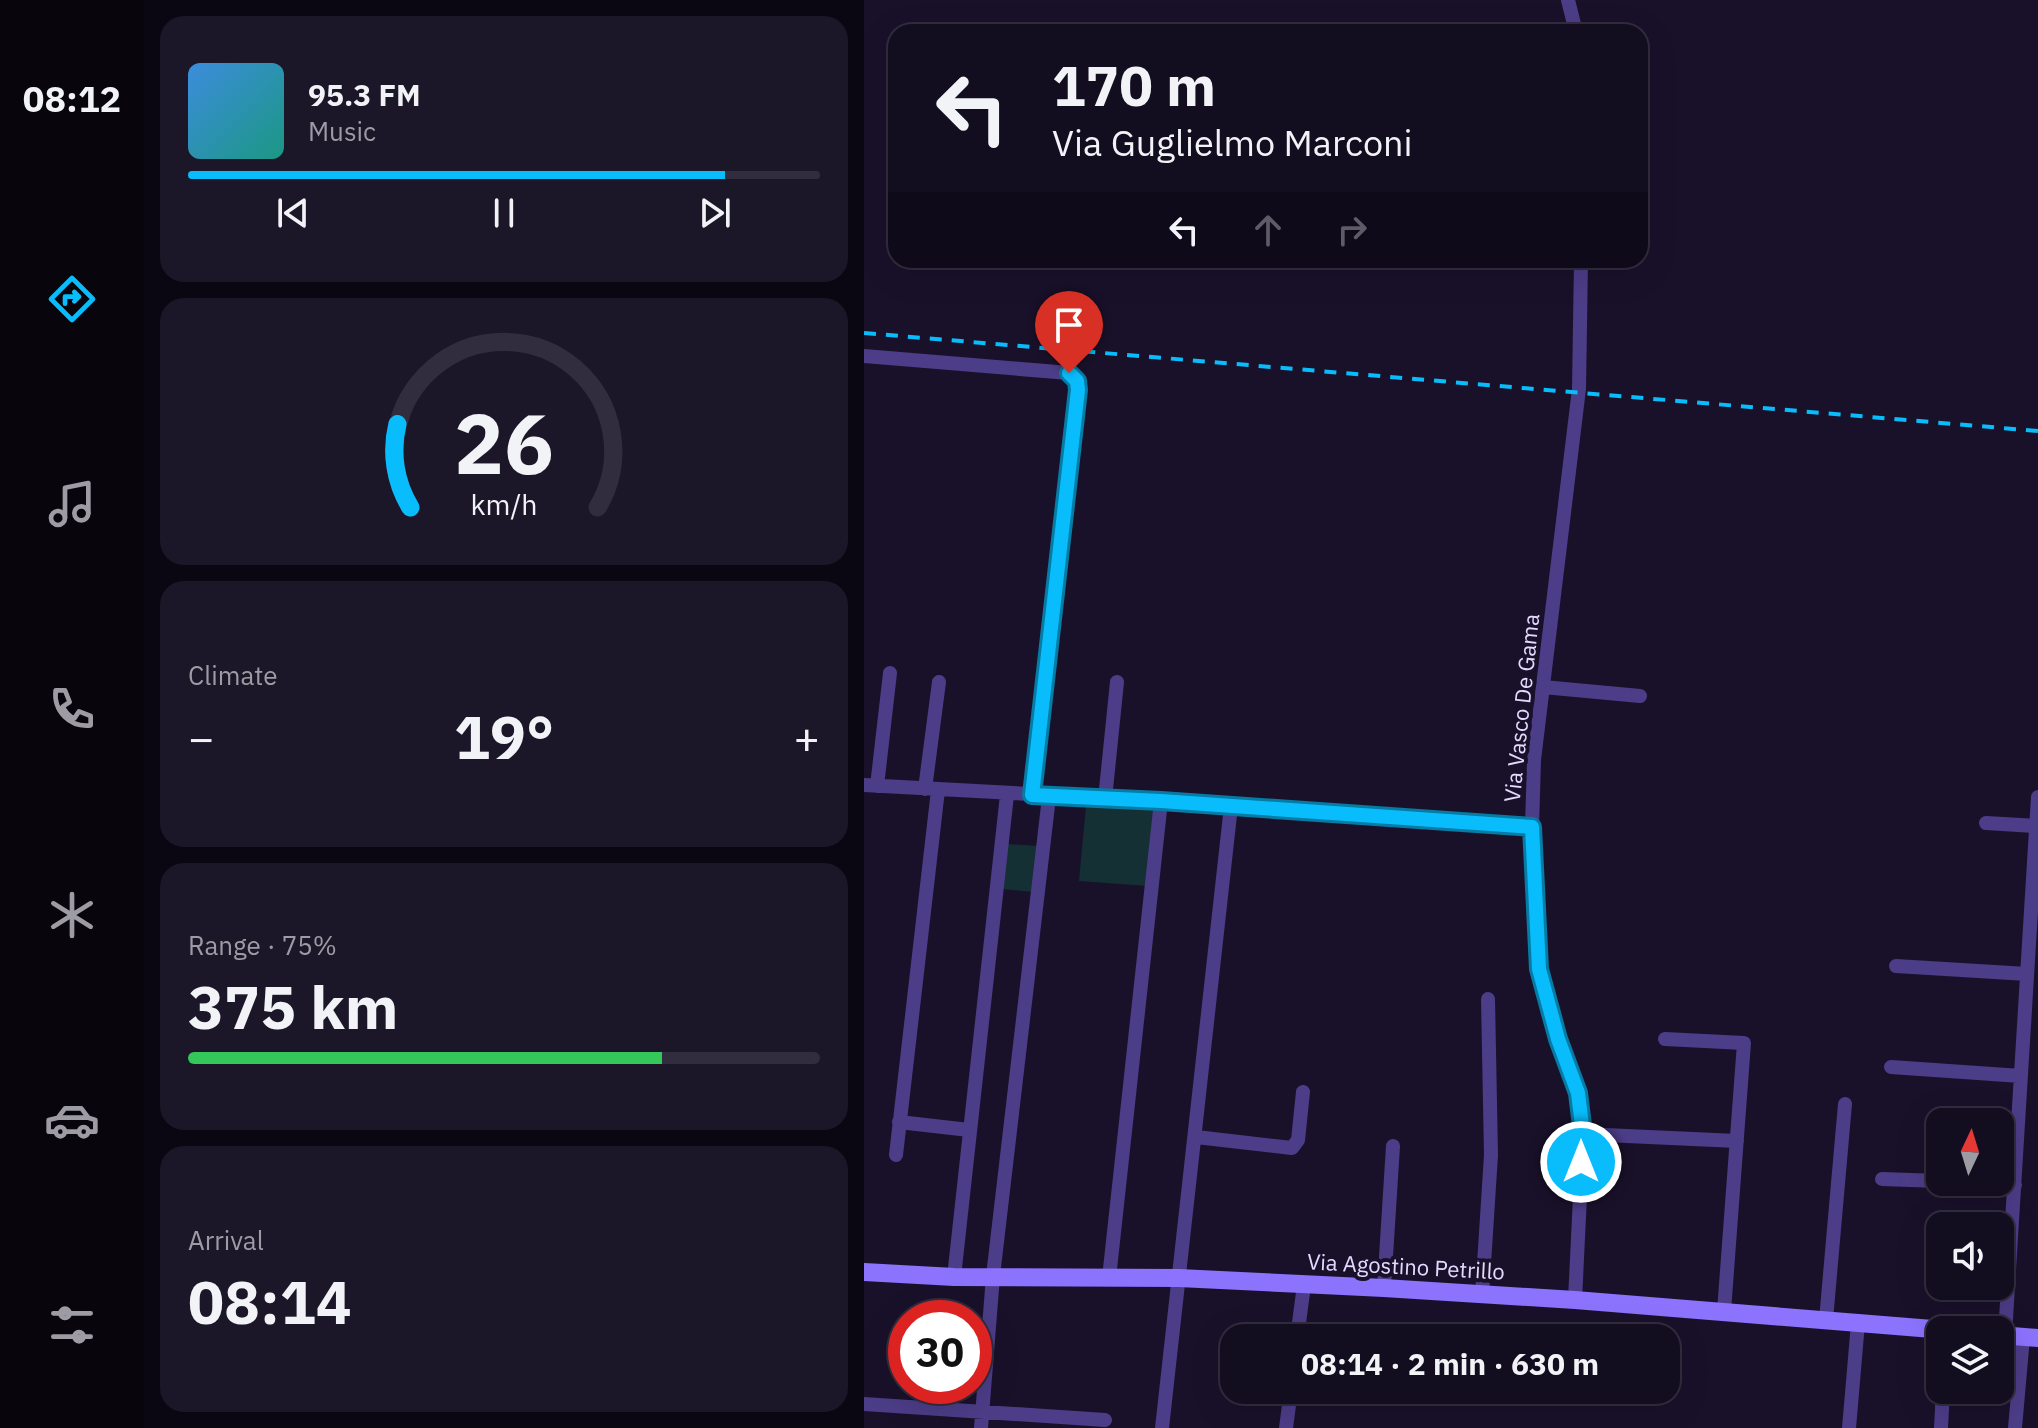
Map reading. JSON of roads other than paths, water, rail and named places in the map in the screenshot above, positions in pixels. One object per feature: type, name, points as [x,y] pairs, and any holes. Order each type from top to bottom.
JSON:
[{"type":"street","points":[[1568,0],[1574,24]]},
{"type":"street","name":"Via Vasco De Gama","points":[[1575,1300],[1583,1134],[1578,1093],[1558,1039],[1539,969],[1532,827],[1534,760],[1579,389],[1581,268]]},
{"type":"street","points":[[864,356],[1069,373],[1077,381],[1032,795]]},
{"type":"street","points":[[890,673],[870,786],[1161,801],[1532,827]]},
{"type":"street","points":[[896,1155],[932,790],[939,682]]},
{"type":"street","points":[[1105,799],[1117,682]]},
{"type":"street","points":[[1543,687],[1640,696]]},
{"type":"street","points":[[954,1277],[1007,795]]},
{"type":"street","points":[[981,1428],[993,1276],[1049,797]]},
{"type":"street","points":[[2015,1428],[2015,1185],[2038,797]]},
{"type":"street","points":[[1109,1278],[1161,801]]},
{"type":"street","points":[[1162,1428],[1231,806]]},
{"type":"street","points":[[1986,823],[2036,826]]},
{"type":"street","points":[[1896,966],[2027,974]]},
{"type":"street","points":[[1482,1295],[1491,1155],[1488,999]]},
{"type":"street","points":[[1665,1039],[1744,1043],[1724,1311]]},
{"type":"street","points":[[1891,1067],[2021,1076]]},
{"type":"street","points":[[1196,1137],[1292,1148],[1298,1140],[1303,1092]]},
{"type":"street","points":[[1826,1320],[1845,1104]]},
{"type":"street","points":[[899,1122],[969,1130]]},
{"type":"street","points":[[1583,1134],[1737,1141]]},
{"type":"street","points":[[1384,1288],[1393,1146]]},
{"type":"street","points":[[1882,1179],[1926,1181]]},
{"type":"street","name":"Via Agostino Petrillo","points":[[864,1272],[954,1277],[1179,1278],[1384,1288],[1926,1328]]},
{"type":"street","points":[[1299,1324],[1304,1285]]},
{"type":"street","points":[[1849,1428],[1858,1323]]},
{"type":"street","points":[[864,1404],[1105,1420]]},
{"type":"street","points":[[1286,1428],[1289,1404]]},
{"type":"street","points":[[1941,1428],[1942,1404]]},
{"type":"railway","points":[[864,333],[2038,431]]}]
